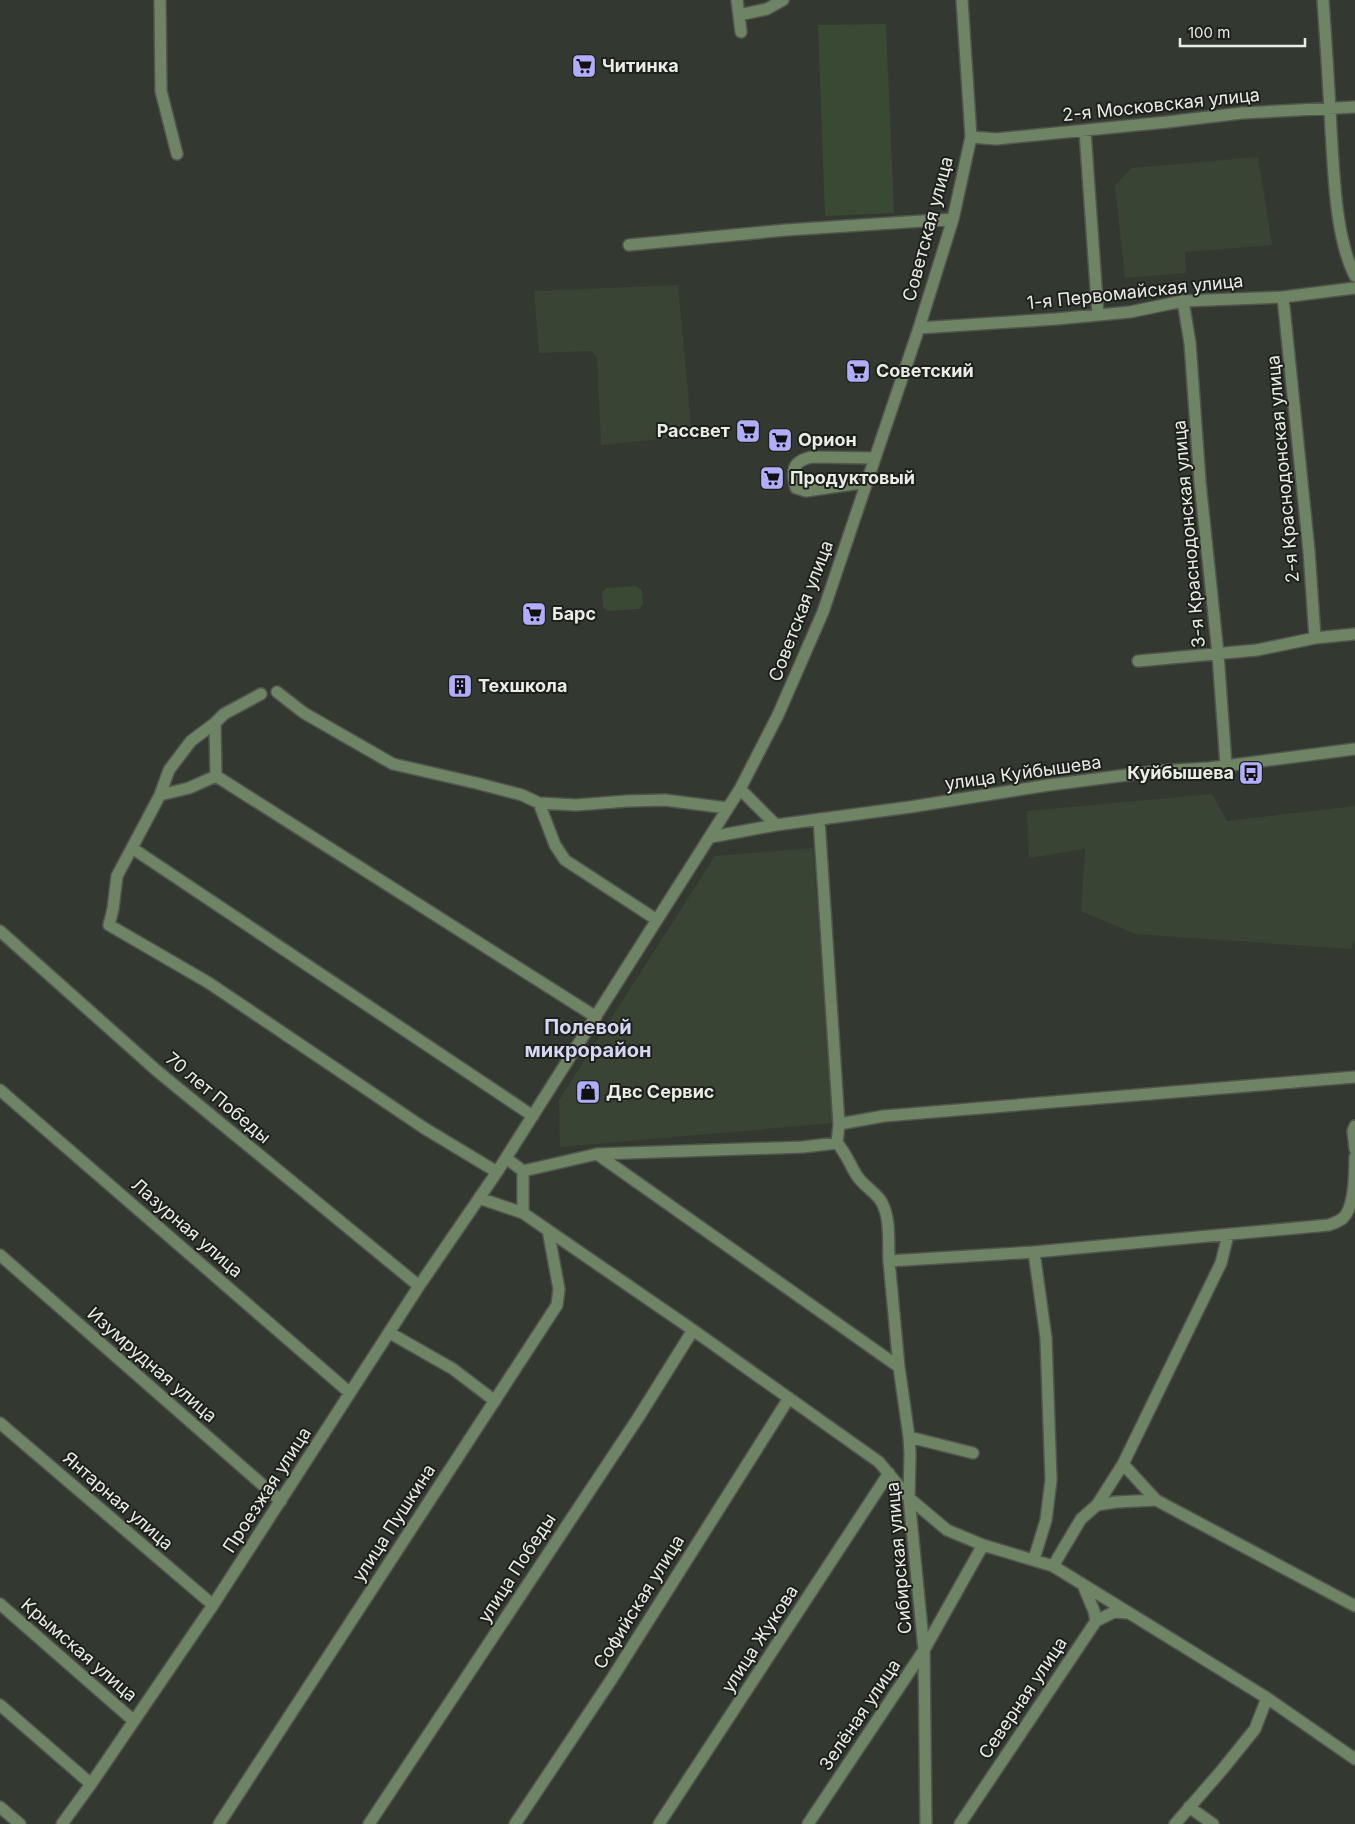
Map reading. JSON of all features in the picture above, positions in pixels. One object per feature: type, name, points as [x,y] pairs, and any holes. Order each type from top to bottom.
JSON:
[{"type":"street","points":[[160,0],[161,91],[177,154]]},
{"type":"street","points":[[737,0],[741,32]]},
{"type":"street","points":[[739,15],[767,9],[783,0]]},
{"type":"street","name":"Советская улица","points":[[497,1172],[740,789],[778,715],[823,612],[953,220],[970,137],[962,0]]},
{"type":"street","points":[[1323,0],[1334,180],[1343,244],[1349,265],[1355,276]]},
{"type":"street","name":"2-я Московская улица","points":[[970,137],[996,139],[1242,113],[1355,107]]},
{"type":"street","points":[[1085,131],[1098,315]]},
{"type":"street","points":[[629,245],[767,232],[953,220]]},
{"type":"street","name":"1-я Первомайская улица","points":[[918,328],[1098,315],[1130,312],[1183,301],[1284,297],[1355,288]]},
{"type":"street","name":"2-я Краснодонская улица","points":[[1284,297],[1308,541],[1315,638]]},
{"type":"street","name":"3-я Краснодонская улица","points":[[1183,301],[1190,342],[1200,482],[1218,654],[1226,765]]},
{"type":"street","points":[[867,482],[806,491],[796,488],[792,477],[794,467],[802,459],[812,457],[875,458]]},
{"type":"street","points":[[1138,660],[1256,650],[1315,638],[1355,634]]},
{"type":"street","points":[[276,692],[304,713],[393,764],[522,795],[539,803],[576,805],[665,800],[727,808]]},
{"type":"street","points":[[261,694],[224,714],[191,741],[169,770],[160,795],[117,876],[109,926],[209,983],[424,1128],[497,1172]]},
{"type":"street","points":[[215,723],[216,776]]},
{"type":"street","name":"улица Куйбышева","points":[[711,837],[776,825],[910,807],[1049,785],[1158,771],[1210,768],[1355,749]]},
{"type":"street","points":[[160,795],[189,788],[216,776]]},
{"type":"street","points":[[216,776],[596,1017]]},
{"type":"street","points":[[740,789],[776,825]]},
{"type":"street","points":[[539,803],[555,845],[565,860],[657,920]]},
{"type":"street","points":[[523,1171],[597,1154],[803,1147],[837,1143],[839,1124],[819,819]]},
{"type":"street","points":[[132,848],[533,1116]]},
{"type":"street","name":"70 лет Победы","points":[[0,931],[156,1070],[420,1286]]},
{"type":"street","points":[[839,1124],[884,1116],[1355,1077]]},
{"type":"street","name":"Лазурная улица","points":[[0,1090],[350,1393]]},
{"type":"street","points":[[1355,1126],[1353,1131],[1355,1149]]},
{"type":"street","name":"Сибирская улица","points":[[837,1143],[843,1150],[857,1176],[880,1200],[887,1214],[898,1367],[909,1437],[909,1498],[924,1650],[926,1824]]},
{"type":"street","points":[[597,1154],[898,1367]]},
{"type":"street","points":[[889,1261],[1034,1252],[1329,1225],[1343,1218],[1351,1200],[1355,1180],[1355,1157]]},
{"type":"street","points":[[506,1158],[523,1171]]},
{"type":"street","points":[[523,1171],[523,1213]]},
{"type":"street","name":"Проезжая улица","points":[[62,1824],[213,1605],[420,1286],[497,1172]]},
{"type":"street","points":[[479,1198],[523,1213],[789,1398],[879,1462],[909,1498],[947,1530],[983,1545],[1053,1566],[1267,1698],[1355,1759]]},
{"type":"street","name":"улица Пушкина","points":[[219,1824],[557,1305],[559,1288],[548,1230]]},
{"type":"street","points":[[1053,1566],[1082,1519],[1097,1506],[1123,1464],[1221,1263],[1228,1235]]},
{"type":"street","points":[[1034,1252],[1046,1338],[1051,1480],[1046,1520],[1034,1559]]},
{"type":"street","name":"Изумрудная улица","points":[[0,1255],[281,1501]]},
{"type":"street","name":"улица Победы","points":[[370,1824],[638,1418],[693,1330]]},
{"type":"street","points":[[390,1333],[453,1369],[495,1401]]},
{"type":"street","name":"Софийская улица","points":[[515,1824],[611,1680],[789,1398]]},
{"type":"street","name":"Янтарная улица","points":[[0,1423],[213,1605]]},
{"type":"street","points":[[909,1437],[973,1453]]},
{"type":"street","points":[[1123,1464],[1156,1500],[1355,1606]]},
{"type":"street","name":"улица Жукова","points":[[659,1824],[889,1473]]},
{"type":"street","points":[[1097,1506],[1116,1502],[1156,1500]]},
{"type":"street","name":"Зелёная улица","points":[[808,1824],[924,1650],[983,1545]]},
{"type":"street","points":[[1083,1584],[1096,1621],[1114,1612],[1129,1613]]},
{"type":"street","name":"Крымская улица","points":[[0,1604],[134,1721]]},
{"type":"street","name":"Северная улица","points":[[960,1824],[1096,1621]]},
{"type":"street","points":[[1175,1824],[1255,1729],[1267,1698]]},
{"type":"street","points":[[0,1705],[91,1784]]},
{"type":"street","points":[[0,1807],[20,1824]]},
{"type":"street","points":[[1190,1807],[1213,1824]]},
{"type":"shaded area","points":[[886,24],[894,213],[825,216],[818,25]]},
{"type":"shaded area","points":[[1258,157],[1272,245],[1185,252],[1186,273],[1125,278],[1115,186],[1131,168]]},
{"type":"shaded area","points":[[678,285],[692,436],[601,445],[597,358],[592,351],[539,353],[534,291]]},
{"type":"shaded area","points":[[636,586],[642,590],[643,604],[639,609],[608,611],[603,607],[602,593],[606,588]]},
{"type":"shaded area","points":[[1212,794],[1227,821],[1355,806],[1355,940],[1351,949],[1135,934],[1081,911],[1085,849],[1029,858],[1027,811]]},
{"type":"shaded area","points":[[813,848],[834,1123],[560,1147],[559,1100],[715,856]]},
{"type":"place","name":"Читинка","points":[[584,66]]},
{"type":"place","name":"Советский","points":[[858,371]]},
{"type":"place","name":"Рассвет","points":[[748,431]]},
{"type":"place","name":"Орион","points":[[780,440]]},
{"type":"place","name":"Продуктовый","points":[[772,478]]},
{"type":"place","name":"Барс","points":[[534,614]]},
{"type":"place","name":"Техшкола","points":[[460,686]]},
{"type":"place","name":"Куйбышева","points":[[1251,773]]},
{"type":"place","name":"Двс Сервис","points":[[588,1092]]},
{"type":"district","name":"Полевой микрорайон","points":[[588,1038]]}]
